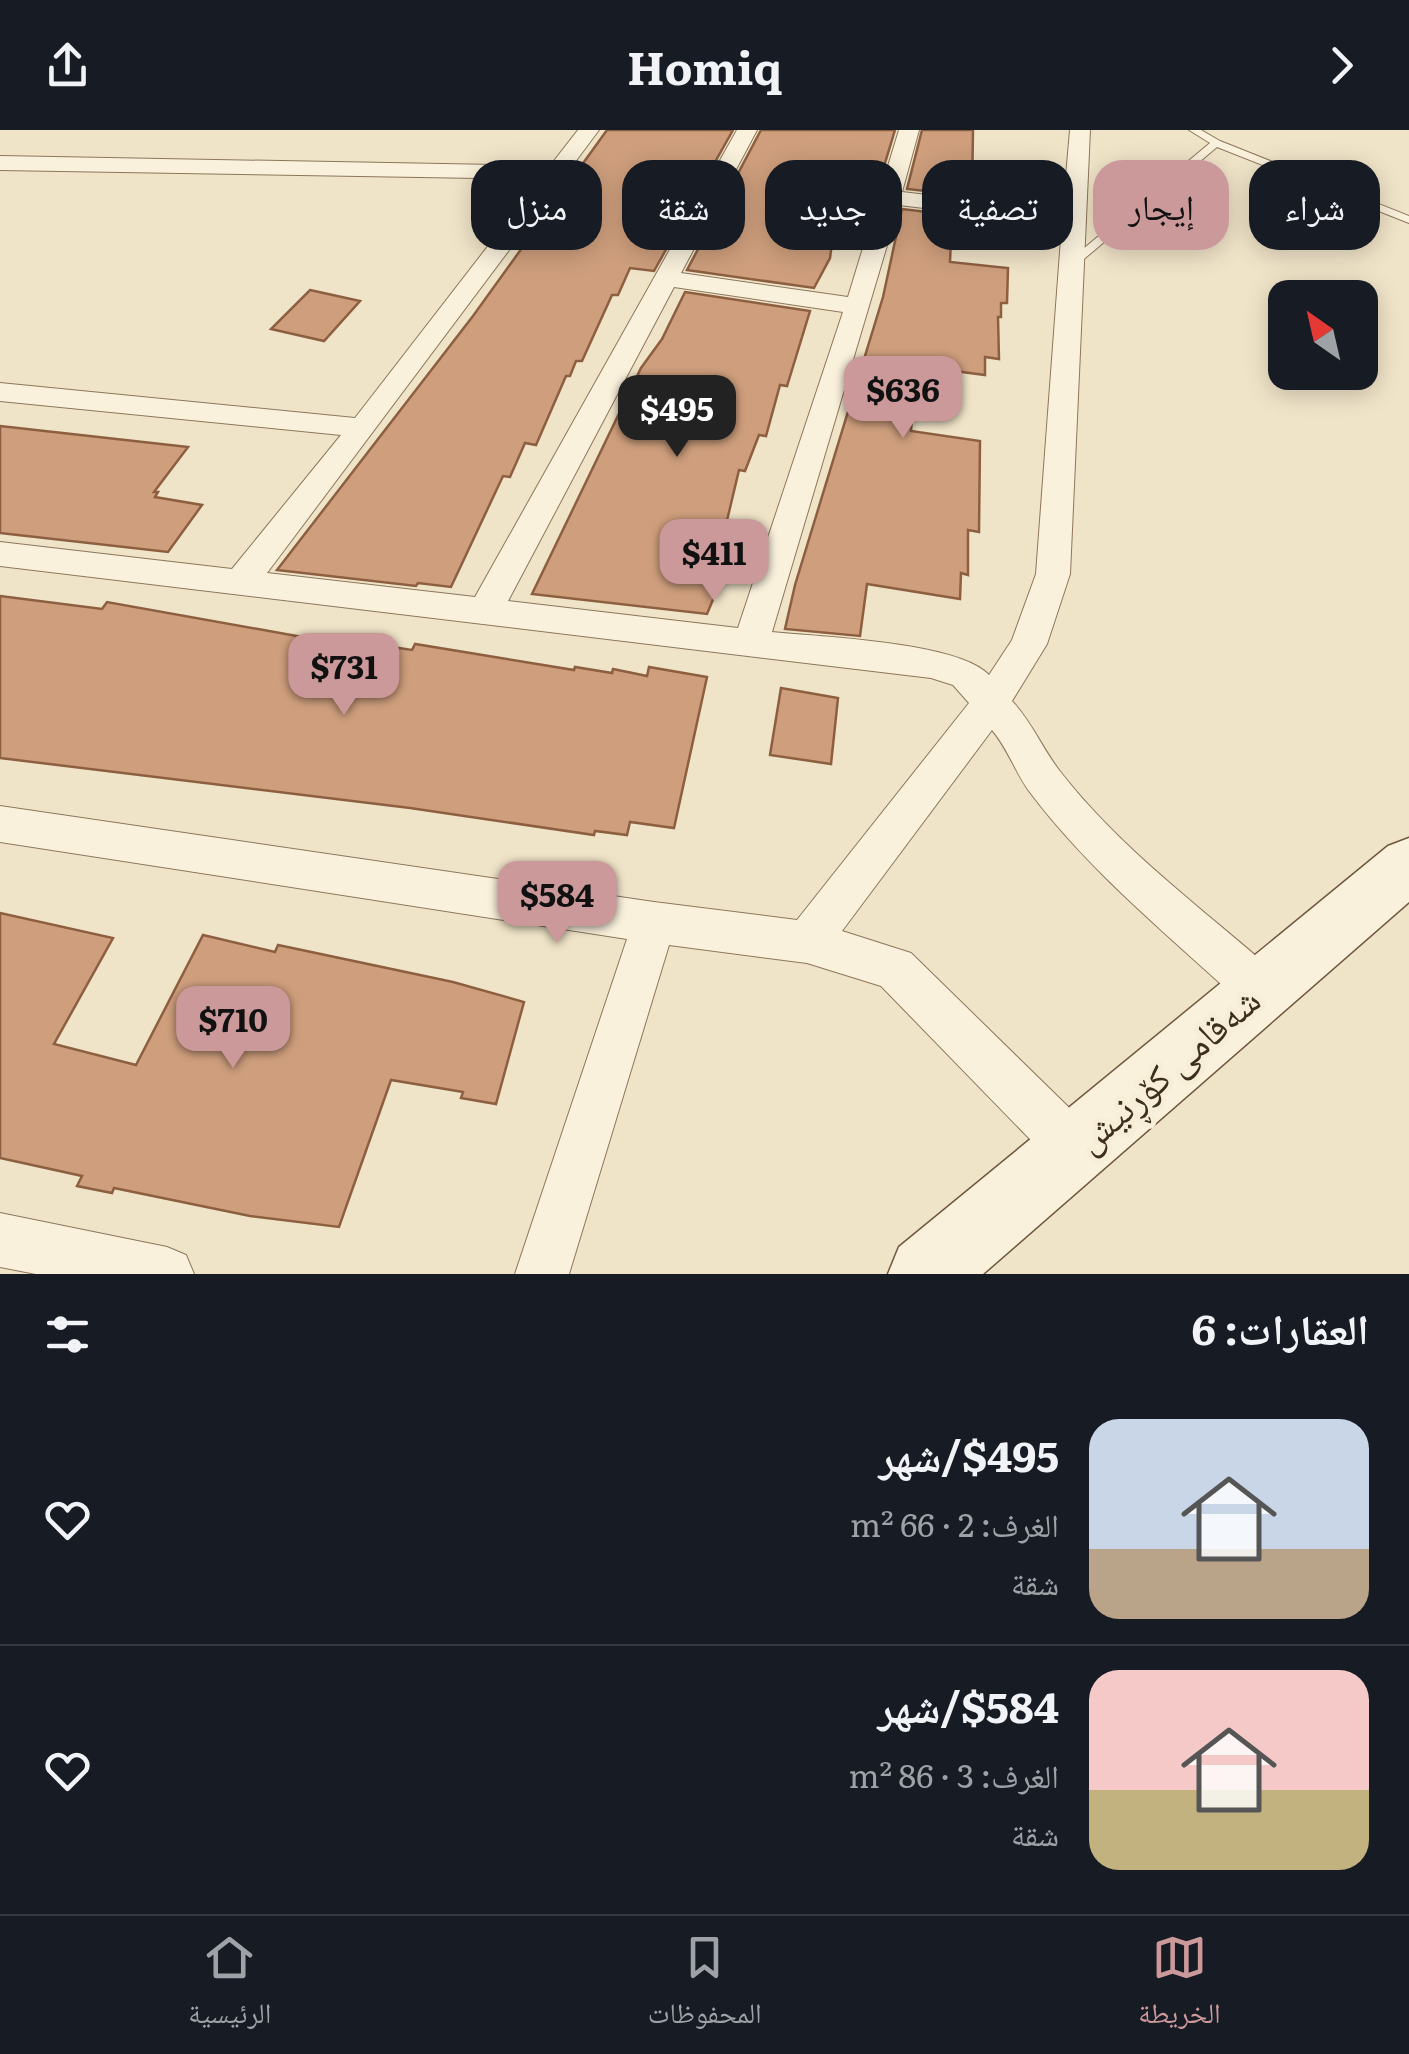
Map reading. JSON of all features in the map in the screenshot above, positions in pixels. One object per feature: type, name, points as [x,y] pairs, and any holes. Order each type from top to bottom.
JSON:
[{"type":"main road","name":"شەقامی کۆڕنیش","points":[[926,1274],[1409,865]]},
{"type":"street","points":[[566,160],[590,130]]},
{"type":"street","points":[[485,611],[747,130]]},
{"type":"street","points":[[900,160],[909,130]]},
{"type":"street","points":[[807,942],[991,702],[1029,644],[1053,574],[1080,130]]},
{"type":"street","points":[[0,163],[471,171]]},
{"type":"street","points":[[902,199],[1076,220]]},
{"type":"street","points":[[240,582],[498,250]]},
{"type":"street","points":[[751,642],[873,250]]},
{"type":"street","points":[[668,279],[858,306]]},
{"type":"street","points":[[0,392],[363,428]]},
{"type":"street","points":[[0,554],[932,664],[966,674],[1018,733],[1044,781],[1113,856],[1261,990]]},
{"type":"street","points":[[0,824],[654,923],[807,942],[895,968],[1075,1149]]},
{"type":"street","points":[[542,1274],[654,923]]},
{"type":"street","points":[[0,1240],[138,1271]]},
{"type":"lane","points":[[1194,130],[1216,144],[1409,220]]},
{"type":"lane","points":[[1074,262],[1216,144]]},
{"type":"building","points":[[607,130],[733,130],[716,160],[622,160],[622,250],[666,250],[654,271],[630,268],[618,295],[612,295],[582,361],[576,361],[570,376],[566,376],[536,445],[525,443],[510,477],[503,476],[451,587],[277,570],[521,250],[602,250],[602,160],[585,160]]},
{"type":"building","points":[[761,130],[895,130],[886,160],[765,160],[765,250],[831,250],[814,288],[687,270],[698,250],[745,250],[745,160]]},
{"type":"building","points":[[922,130],[973,130],[973,160],[922,160],[922,191],[907,189]]},
{"type":"building","points":[[902,209],[922,211],[922,250],[951,250],[950,262],[1008,268],[1007,303],[1001,303],[998,317],[999,359],[985,357],[985,375],[916,366],[911,431],[980,441],[979,532],[968,530],[968,575],[961,573],[960,599],[867,584],[860,636],[785,629],[795,585],[883,297],[893,250],[902,250]]},
{"type":"building","points":[[310,290],[360,301],[324,341],[271,329]]},
{"type":"building","points":[[685,292],[810,311],[787,386],[780,385],[766,436],[759,435],[745,471],[739,470],[720,550],[733,552],[707,614],[532,594],[641,368],[662,339]]},
{"type":"building","points":[[0,426],[188,447],[154,492],[158,492],[155,497],[202,505],[168,552],[0,533]]},
{"type":"building","points":[[0,596],[102,609],[107,602],[319,640],[321,636],[412,650],[415,644],[574,670],[575,667],[612,673],[613,669],[647,676],[649,667],[707,677],[674,828],[630,822],[627,835],[595,831],[594,835],[410,808],[0,758]]},
{"type":"building","points":[[781,688],[838,698],[831,764],[770,755]]},
{"type":"building","points":[[0,913],[113,938],[54,1044],[136,1065],[203,935],[275,952],[278,945],[453,982],[524,1002],[496,1104],[461,1098],[463,1092],[391,1080],[339,1227],[250,1216],[114,1188],[112,1193],[77,1186],[82,1176],[0,1158]]}]
